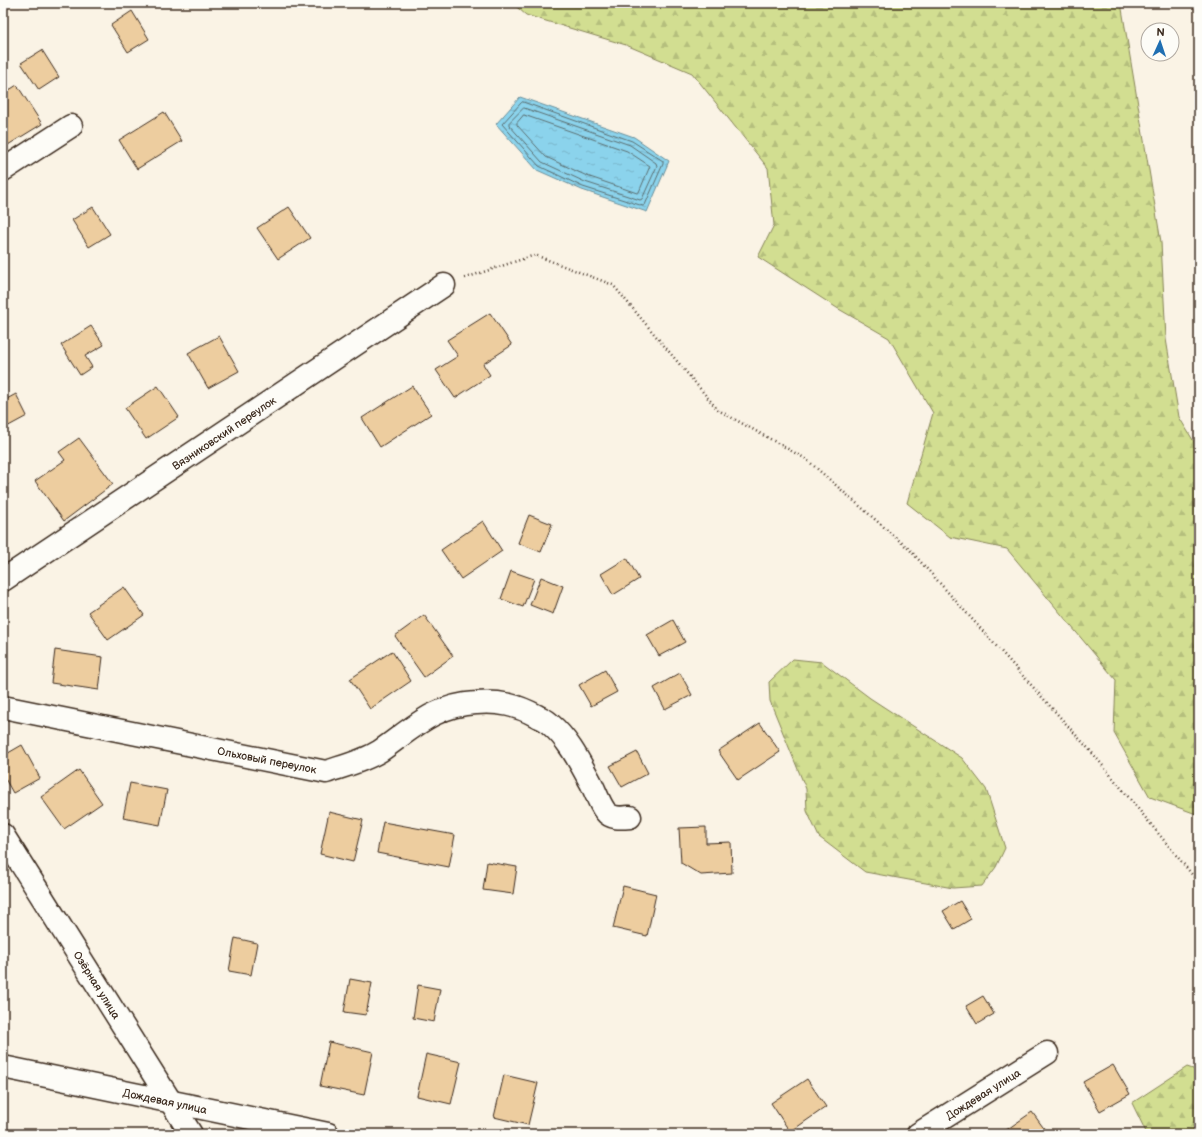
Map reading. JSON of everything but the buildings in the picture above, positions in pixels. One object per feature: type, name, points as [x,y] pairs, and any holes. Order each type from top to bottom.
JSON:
[{"type":"street","points":[[3,170],[70,126]]},
{"type":"street","name":"Вязниковский переулок","points":[[3,580],[444,285]]},
{"type":"street","name":"Ольховый переулок","points":[[3,707],[326,772],[360,761],[379,751],[413,726],[445,708],[475,703],[508,704],[527,710],[550,723],[572,748],[598,795],[605,812],[613,817],[630,817]]},
{"type":"street","name":"Озёрная улица","points":[[3,835],[191,1134]]},
{"type":"street","name":"Дождевая улица","points":[[918,1134],[1047,1053]]},
{"type":"street","name":"Дождевая улица","points":[[3,1067],[328,1134]]},
{"type":"path","points":[[444,285],[535,255],[613,285],[718,410],[806,459],[910,550],[1094,755],[1199,883]]},
{"type":"green space","points":[[512,3],[1121,3],[1161,242],[1166,339],[1179,417],[1199,450],[1199,815],[1150,797],[1114,733],[1116,680],[1007,549],[950,537],[907,503],[933,413],[889,338],[837,308],[758,257],[774,225],[768,168],[692,73],[626,45],[526,15]]},
{"type":"green space","points":[[793,659],[822,662],[870,698],[962,758],[986,789],[1005,848],[996,867],[982,886],[953,888],[865,872],[819,837],[807,811],[806,789],[770,701],[769,682]]},
{"type":"green space","points":[[1187,1067],[1199,1071],[1199,1134],[1147,1134],[1132,1103]]},
{"type":"water","points":[[520,97],[634,137],[669,161],[647,212],[582,190],[537,170],[496,124]]}]
